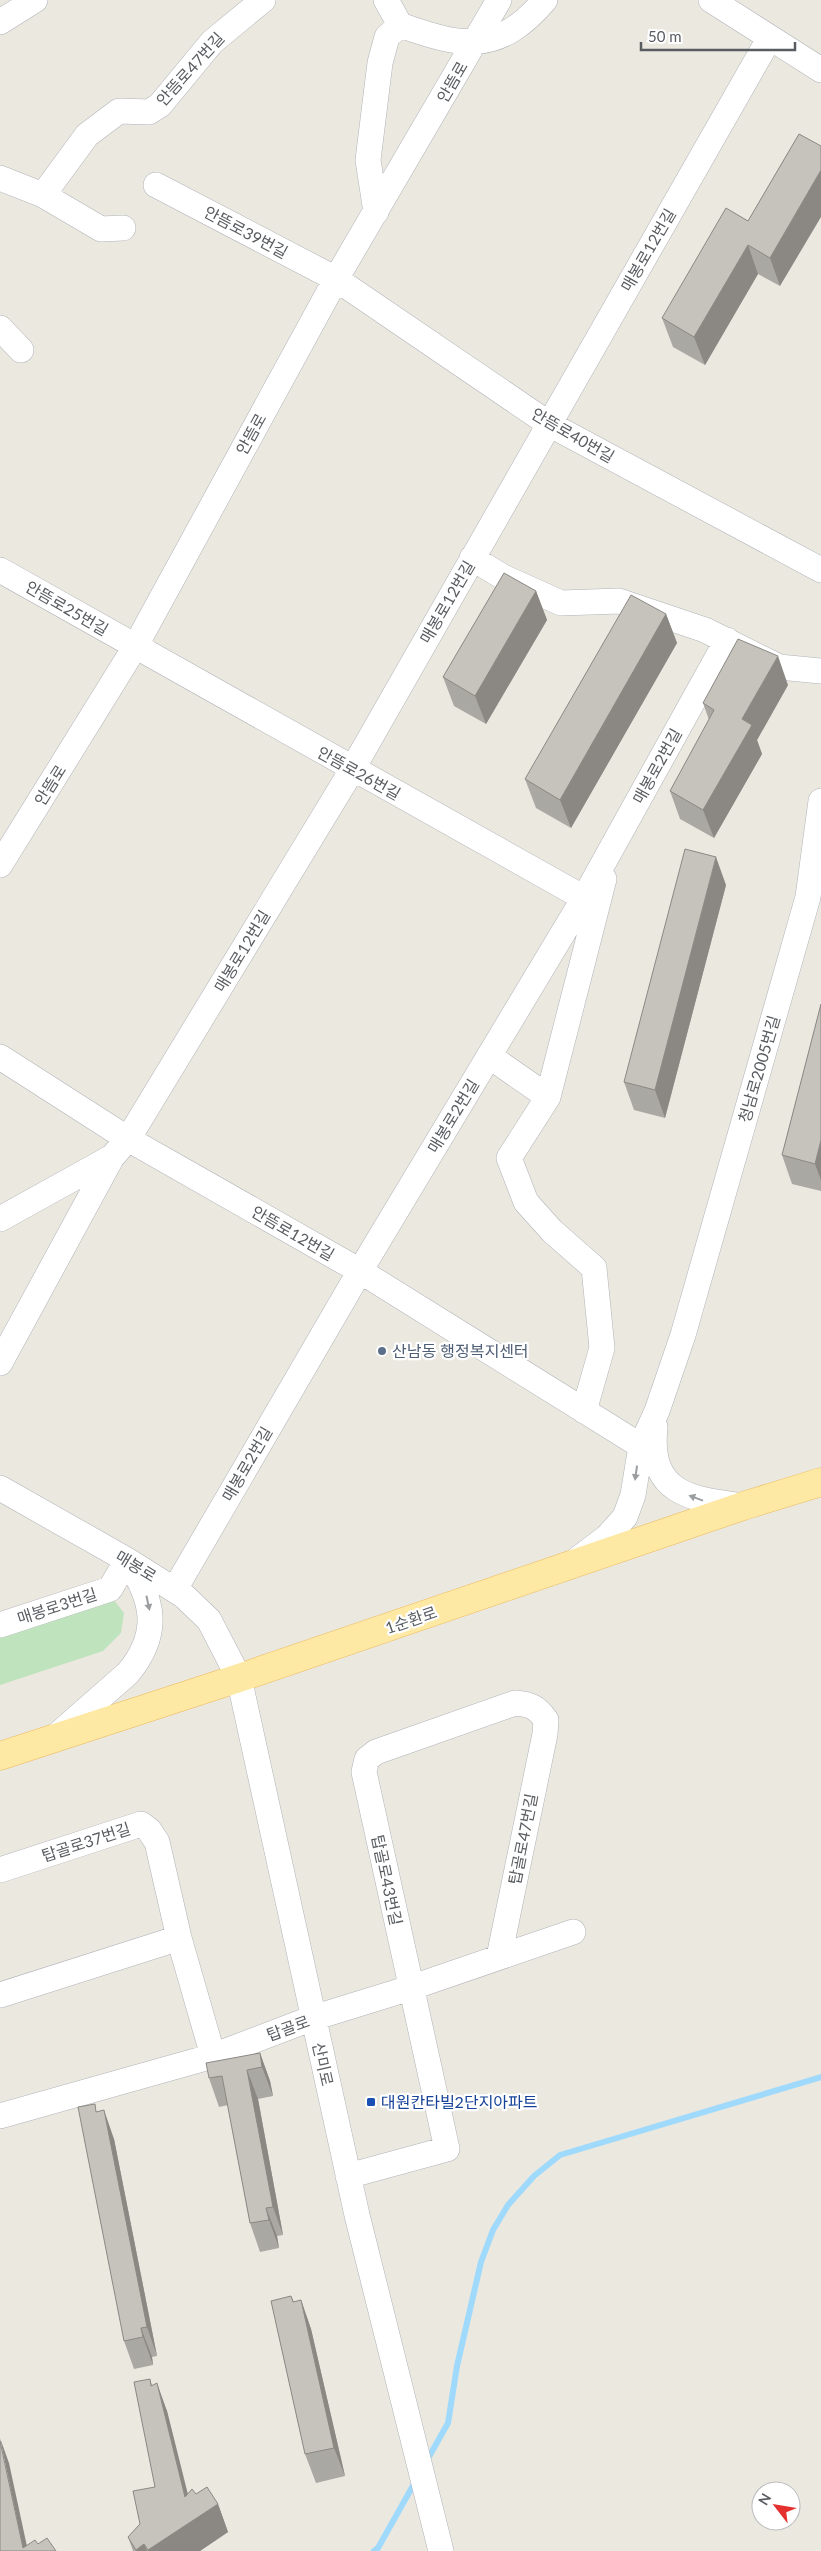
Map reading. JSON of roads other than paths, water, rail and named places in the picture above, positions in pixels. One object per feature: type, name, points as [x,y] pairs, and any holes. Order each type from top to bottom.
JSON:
[{"type":"main road","name":"1순환로","points":[[0,1756],[239,1678],[743,1506],[821,1482]]},
{"type":"street","points":[[0,22],[35,0]]},
{"type":"street","name":"안뜸로47번길","points":[[43,195],[87,135],[119,111],[150,112],[160,105],[212,42],[263,0]]},
{"type":"street","points":[[386,0],[400,25],[436,38],[474,43],[512,32],[545,0]]},
{"type":"street","name":"안뜸로","points":[[0,866],[135,646],[336,280],[499,0]]},
{"type":"street","points":[[711,0],[769,39],[821,70]]},
{"type":"street","points":[[376,212],[368,160],[379,73],[387,38],[400,25]]},
{"type":"street","name":"매봉로12번길","points":[[0,1363],[120,1148],[352,770],[769,39]]},
{"type":"street","points":[[0,178],[43,195],[101,228],[124,228]]},
{"type":"street","name":"안뜸로39번길","points":[[156,185],[336,280]]},
{"type":"street","name":"안뜸로40번길","points":[[336,280],[549,424],[821,570]]},
{"type":"street","points":[[0,328],[21,350]]},
{"type":"street","points":[[472,558],[503,577],[561,602],[619,602],[727,640],[779,667],[821,671]]},
{"type":"street","name":"안뜸로25번길","points":[[0,570],[135,646]]},
{"type":"street","name":"매봉로2번길","points":[[175,1589],[360,1271],[584,898],[727,640]]},
{"type":"street","name":"안뜸로26번길","points":[[135,646],[352,770],[584,898]]},
{"type":"street","name":"청남로2005번길","points":[[657,1411],[683,1334],[808,897],[821,801]]},
{"type":"street","points":[[584,1411],[602,1348],[594,1268],[552,1231],[526,1202],[509,1158],[548,1097],[613,847]]},
{"type":"street","points":[[489,1056],[548,1097]]},
{"type":"street","name":"안뜸로12번길","points":[[0,1057],[120,1148],[360,1271],[641,1446]]},
{"type":"street","name":"매봉로12번길","points":[[0,1219],[120,1148]]},
{"type":"street","points":[[570,1565],[607,1537],[625,1517],[633,1495],[641,1446],[657,1411]]},
{"type":"street","points":[[657,1411],[653,1443],[654,1456],[664,1478],[671,1486],[698,1500],[743,1506]]},
{"type":"street","name":"매봉로","points":[[0,1488],[175,1589],[209,1620],[239,1678]]},
{"type":"street","points":[[52,1739],[128,1673],[143,1649],[147,1635],[150,1609],[146,1591],[127,1560]]},
{"type":"street","name":"매봉로3번길","points":[[0,1625],[110,1589],[127,1560]]},
{"type":"street","name":"산미로","points":[[239,1678],[348,2176],[435,2520],[441,2551]]},
{"type":"street","name":"탑골로43번길","points":[[348,2176],[447,2149],[410,1988],[364,1772],[367,1759],[376,1752],[515,1703],[528,1704],[539,1710],[546,1720]]},
{"type":"street","name":"탑골로47번길","points":[[499,1957],[546,1720]]},
{"type":"street","name":"탑골로37번길","points":[[0,1870],[141,1824],[149,1830],[157,1842],[179,1938],[213,2056]]},
{"type":"street","name":"탑골로","points":[[0,2116],[213,2056],[313,2018],[410,1988],[573,1932]]},
{"type":"street","points":[[0,1995],[179,1938]]},
{"type":"waterway","points":[[426,2462],[448,2423],[457,2366],[481,2262],[493,2230],[508,2205],[534,2176],[560,2155],[821,2077]]},
{"type":"waterway","points":[[374,2551],[378,2548],[415,2482]]},
{"type":"place","name":"산남동 행정복지센터","points":[[382,1351]]},
{"type":"place","name":"대원칸타빌2단지아파트","points":[[371,2102]]}]
